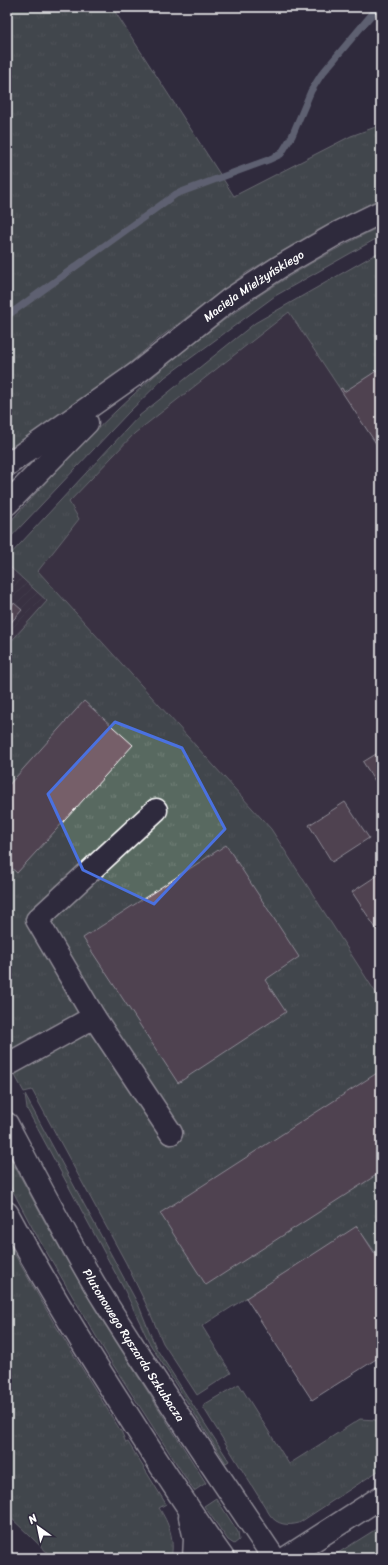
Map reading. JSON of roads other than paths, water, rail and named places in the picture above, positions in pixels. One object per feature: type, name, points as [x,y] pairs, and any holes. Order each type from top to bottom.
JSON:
[{"type":"street","name":"Macieja Mielżyńskiego","points":[[7,465],[136,374],[230,300],[281,266],[338,233],[381,212]]},
{"type":"street","name":"Macieja Mielżyńskiego","points":[[7,504],[136,374]]},
{"type":"street","points":[[156,810],[37,920],[94,1017],[171,1133]]},
{"type":"street","points":[[7,1065],[94,1017]]},
{"type":"street","name":"Plutonowego Ryszarda Szkubacza","points":[[7,1124],[56,1217],[99,1292],[274,1558]]},
{"type":"street","points":[[7,1213],[54,1296],[187,1508],[223,1558]]},
{"type":"street","points":[[286,1558],[381,1497]]},
{"type":"street","points":[[187,1508],[196,1539],[194,1558]]},
{"type":"waterway","points":[[7,316],[176,194],[281,154],[292,136],[311,91],[321,75],[378,7]]}]
